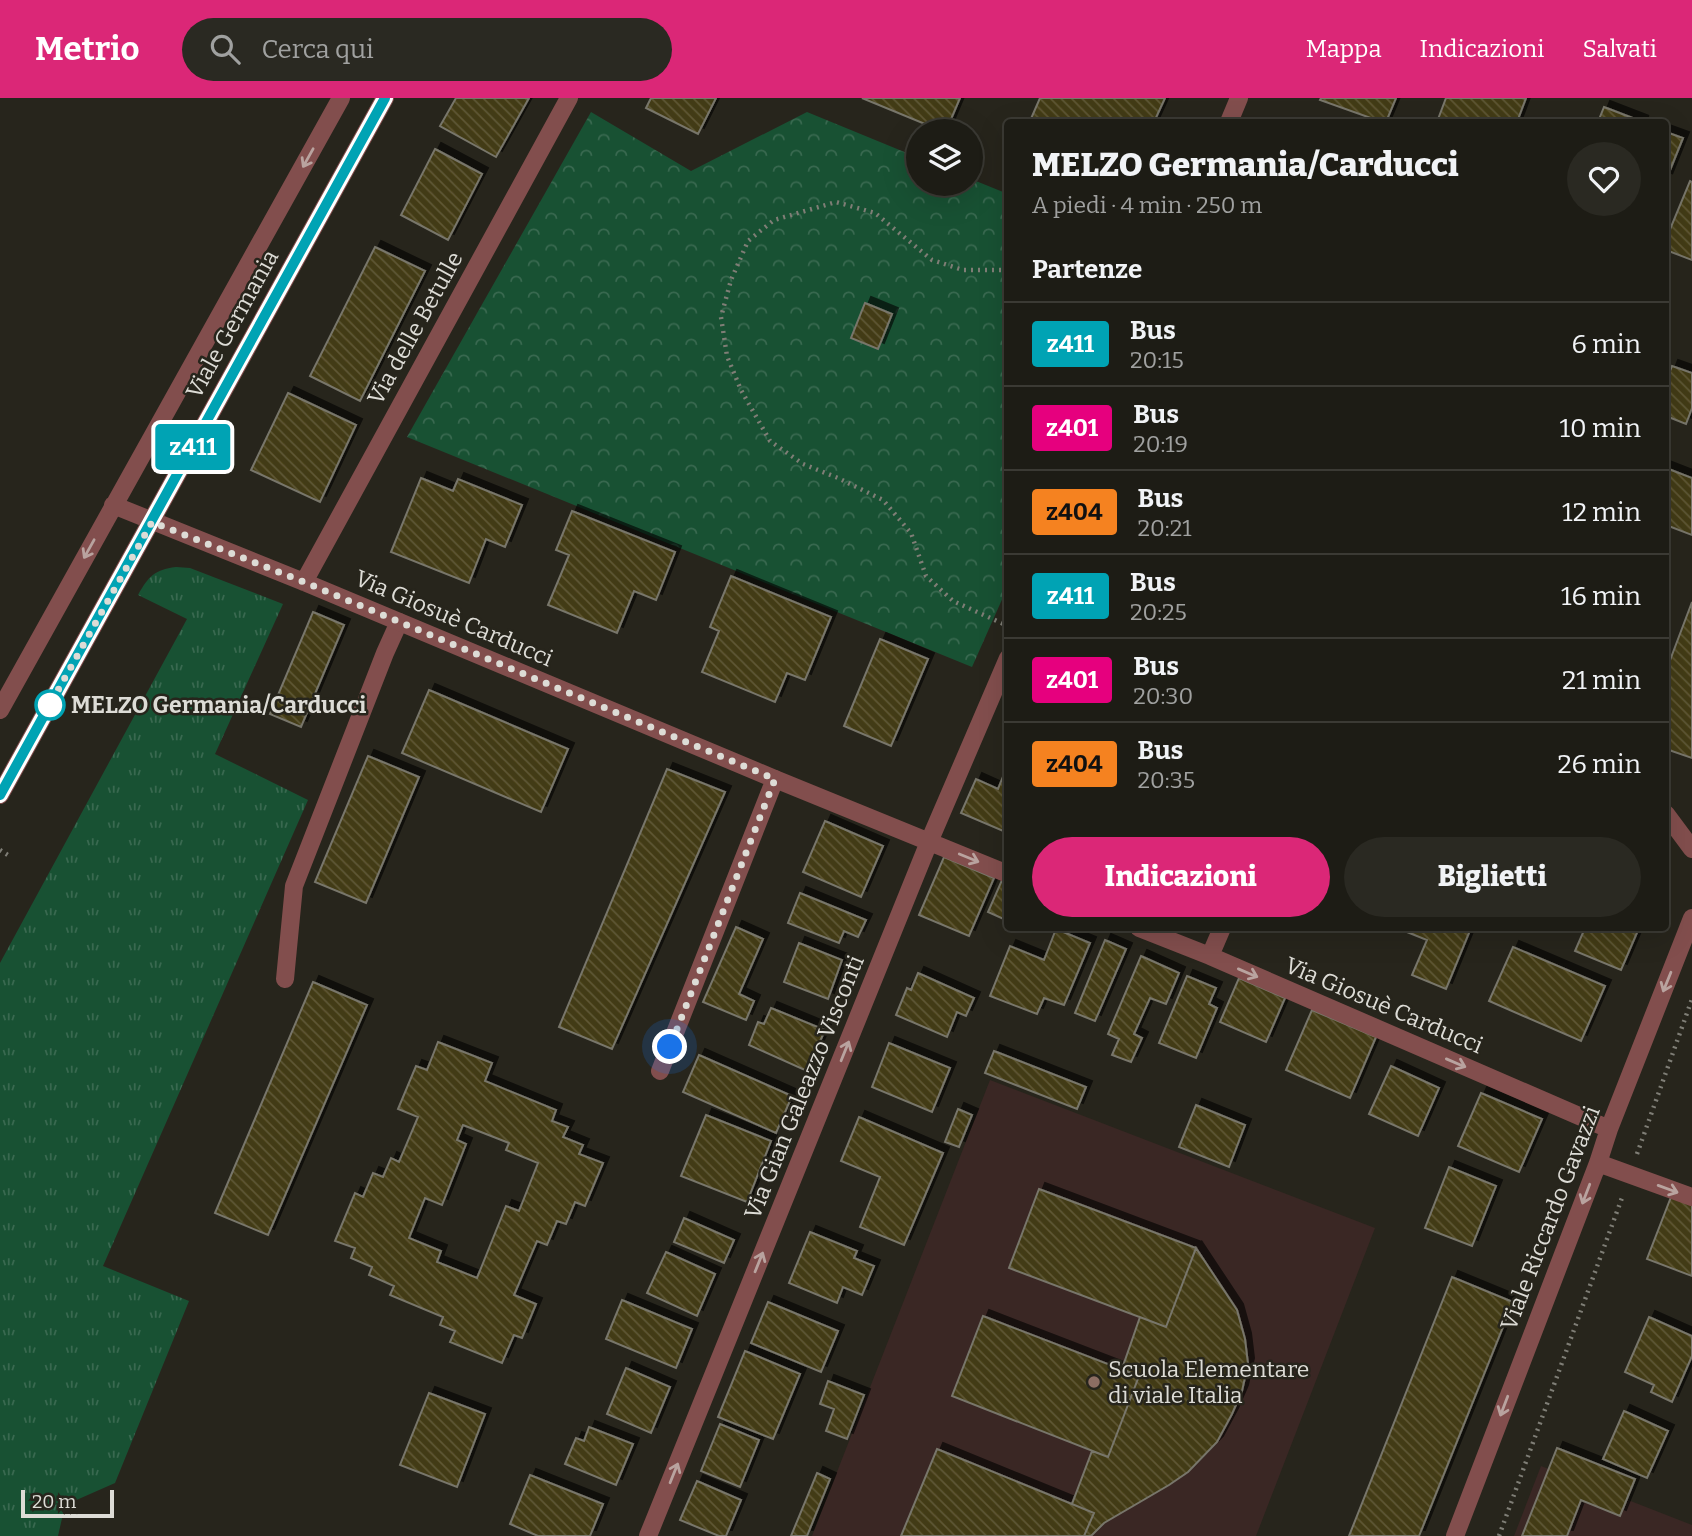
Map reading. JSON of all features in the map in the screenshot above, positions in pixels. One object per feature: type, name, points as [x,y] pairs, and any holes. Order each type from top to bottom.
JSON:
[{"type":"street","name":"Viale Germania","points":[[0,710],[341,98]]},
{"type":"street","name":"Viale Germania","points":[[0,795],[385,98]]},
{"type":"street","name":"Via delle Betulle","points":[[304,582],[569,98]]},
{"type":"street","points":[[1230,119],[1238,98]]},
{"type":"street","name":"Via Giosuè Carducci","points":[[113,505],[1004,872]]},
{"type":"street","points":[[285,979],[294,886],[399,622]]},
{"type":"street","name":"Via Gian Galeazzo Visconti","points":[[648,1536],[929,842],[1004,667]]},
{"type":"street","points":[[660,1071],[775,779]]},
{"type":"street","points":[[1669,818],[1692,849]]},
{"type":"street","name":"Viale Riccardo Gavazzi","points":[[1455,1536],[1692,918]]},
{"type":"street","name":"Via Giosuè Carducci","points":[[1147,931],[1609,1129]]},
{"type":"street","points":[[1210,956],[1221,931]]},
{"type":"street","points":[[1598,1163],[1692,1198]]},
{"type":"path","points":[[1004,270],[963,270],[932,260],[875,213],[836,202],[774,220],[748,241],[731,280],[721,317],[727,356],[741,390],[770,441],[803,464],[883,500],[911,533],[926,576],[953,601],[1004,624]]},
{"type":"path","points":[[0,850],[11,858]]},
{"type":"path","points":[[1499,1536],[1692,999]]},
{"type":"shaded area","name":"Scuola Elementare di viale Italia","points":[[990,1080],[1375,1228],[1256,1536],[812,1536]]},
{"type":"shaded area","points":[[1541,1466],[1692,1525],[1692,1536],[1514,1536]]},
{"type":"green space","points":[[591,112],[691,171],[807,112],[906,153],[906,196],[983,196],[983,184],[1004,192],[1004,595],[972,667],[407,437]]},
{"type":"green space","points":[[176,567],[190,568],[283,604],[215,754],[308,800],[103,1266],[189,1301],[115,1483],[65,1505],[58,1536],[0,1536],[0,963],[187,619],[138,595],[153,575]]},
{"type":"building","points":[[456,98],[529,98],[496,157],[440,126]]},
{"type":"building","points":[[651,98],[716,98],[698,134],[646,108]]},
{"type":"building","points":[[862,98],[960,98],[951,119],[913,119]]},
{"type":"building","points":[[1040,98],[1165,98],[1155,119],[1031,119]]},
{"type":"building","points":[[1396,98],[1387,119],[1374,119],[1320,100]]},
{"type":"building","points":[[1446,98],[1526,98],[1518,119],[1438,119]]},
{"type":"building","points":[[1604,107],[1635,119],[1599,119]]},
{"type":"building","points":[[1669,133],[1683,138],[1669,173]]},
{"type":"building","points":[[435,149],[482,174],[448,240],[401,215]]},
{"type":"building","points":[[1690,181],[1692,260],[1669,251],[1669,232]]},
{"type":"building","points":[[375,247],[425,271],[360,401],[310,376]]},
{"type":"building","points":[[865,303],[892,314],[878,349],[851,338]]},
{"type":"building","points":[[1672,366],[1692,373],[1692,408],[1686,424],[1669,417],[1669,374]]},
{"type":"building","points":[[288,393],[356,425],[320,502],[251,470]]},
{"type":"building","points":[[1669,469],[1692,478],[1692,535],[1669,526]]},
{"type":"building","points":[[421,478],[453,491],[458,479],[522,505],[505,547],[486,539],[469,583],[391,552]]},
{"type":"building","points":[[572,511],[675,552],[656,600],[634,591],[617,633],[548,605],[569,555],[556,550]]},
{"type":"building","points":[[731,576],[831,617],[805,680],[787,673],[775,702],[702,672],[719,631],[710,627]]},
{"type":"building","points":[[1692,602],[1692,758],[1669,750],[1669,663]]},
{"type":"building","points":[[313,612],[344,625],[301,727],[270,714]]},
{"type":"building","points":[[880,639],[928,659],[891,746],[844,726]]},
{"type":"building","points":[[429,690],[568,749],[541,812],[402,753]]},
{"type":"building","points":[[368,756],[419,777],[366,903],[315,882]]},
{"type":"building","points":[[667,769],[725,792],[612,1049],[559,1027]]},
{"type":"building","points":[[1004,774],[1004,831],[961,813],[976,779],[998,789]]},
{"type":"building","points":[[825,821],[883,846],[861,897],[803,872]]},
{"type":"building","points":[[944,857],[994,878],[969,936],[919,915]]},
{"type":"building","points":[[1002,880],[1004,919],[988,912]]},
{"type":"building","points":[[800,893],[866,920],[858,937],[844,931],[839,943],[788,923]]},
{"type":"building","points":[[736,927],[763,939],[739,994],[754,1001],[746,1020],[703,1002]]},
{"type":"building","points":[[1055,931],[1090,943],[1064,1005],[1044,998],[1037,1014],[990,996],[1010,946],[1044,960]]},
{"type":"building","points":[[1404,931],[1470,931],[1446,989],[1412,975],[1427,940]]},
{"type":"building","points":[[1584,931],[1638,931],[1621,970],[1575,951]]},
{"type":"building","points":[[1105,940],[1126,949],[1095,1021],[1075,1013]]},
{"type":"building","points":[[799,943],[842,960],[828,999],[784,982]]},
{"type":"building","points":[[1513,947],[1605,986],[1581,1041],[1489,1001]]},
{"type":"building","points":[[1141,956],[1179,973],[1166,1004],[1150,998],[1134,1034],[1142,1038],[1131,1062],[1112,1055],[1119,1039],[1108,1034]]},
{"type":"building","points":[[918,973],[974,998],[966,1016],[957,1012],[947,1037],[896,1015],[907,988],[911,990]]},
{"type":"building","points":[[1187,976],[1216,988],[1209,1004],[1217,1008],[1196,1058],[1159,1043]]},
{"type":"building","points":[[1239,978],[1285,998],[1266,1042],[1220,1022]]},
{"type":"building","points":[[313,982],[367,1005],[268,1235],[215,1213]]},
{"type":"building","points":[[771,1008],[825,1030],[807,1071],[749,1045],[758,1022],[764,1024]]},
{"type":"building","points":[[1312,1010],[1376,1037],[1350,1098],[1286,1070]]},
{"type":"building","points":[[438,1042],[492,1063],[485,1081],[556,1110],[552,1121],[568,1127],[563,1137],[583,1145],[579,1154],[603,1163],[585,1206],[575,1202],[566,1224],[557,1221],[547,1245],[537,1241],[514,1295],[536,1304],[522,1338],[514,1335],[502,1363],[450,1342],[455,1331],[440,1325],[443,1317],[390,1295],[394,1286],[369,1275],[372,1267],[351,1258],[355,1248],[335,1241],[355,1193],[363,1197],[373,1173],[383,1177],[391,1158],[399,1162],[418,1117],[398,1109],[416,1066],[427,1070]],"holes":[[[463,1125],[509,1143],[506,1150],[538,1163],[519,1211],[506,1206],[477,1278],[437,1262],[441,1251],[409,1238],[425,1198],[442,1205],[466,1144],[457,1140]]]},
{"type":"building","points":[[889,1043],[950,1068],[932,1112],[872,1087]]},
{"type":"building","points":[[994,1051],[1086,1087],[1077,1109],[985,1073]]},
{"type":"building","points":[[699,1055],[792,1096],[776,1133],[683,1092]]},
{"type":"building","points":[[1391,1066],[1439,1088],[1418,1136],[1369,1114]]},
{"type":"building","points":[[1481,1093],[1542,1119],[1519,1172],[1458,1146]]},
{"type":"building","points":[[1196,1105],[1245,1125],[1229,1167],[1179,1147]]},
{"type":"building","points":[[958,1109],[972,1115],[959,1147],[945,1142]]},
{"type":"building","points":[[706,1115],[771,1141],[747,1202],[681,1176]]},
{"type":"building","points":[[859,1117],[943,1153],[904,1245],[860,1227],[880,1177],[841,1161]]},
{"type":"building","points":[[1449,1167],[1496,1186],[1472,1246],[1425,1228]]},
{"type":"building","points":[[1039,1189],[1196,1248],[1166,1327],[1009,1268]]},
{"type":"building","points":[[1671,1197],[1692,1205],[1692,1276],[1647,1259]]},
{"type":"building","points":[[684,1218],[734,1240],[724,1263],[674,1242]]},
{"type":"building","points":[[810,1232],[857,1251],[854,1258],[874,1266],[862,1295],[843,1287],[837,1303],[789,1283]]},
{"type":"building","points":[[1196,1248],[1237,1310],[1248,1364],[1242,1391],[1217,1442],[1188,1472],[1104,1523],[1091,1536],[1084,1536],[1094,1513],[1072,1504],[1092,1451],[1108,1457],[1139,1376],[1122,1369],[1140,1317],[1166,1327]]},
{"type":"building","points":[[666,1252],[715,1274],[697,1316],[647,1293]]},
{"type":"building","points":[[1452,1277],[1513,1302],[1419,1536],[1349,1536]]},
{"type":"building","points":[[622,1300],[692,1329],[676,1368],[606,1339]]},
{"type":"building","points":[[768,1302],[838,1331],[821,1372],[751,1343]]},
{"type":"building","points":[[983,1316],[1139,1376],[1108,1457],[952,1396]]},
{"type":"building","points":[[1649,1317],[1692,1336],[1692,1356],[1672,1402],[1651,1392],[1654,1385],[1625,1372]]},
{"type":"building","points":[[745,1351],[800,1374],[773,1439],[718,1417]]},
{"type":"building","points":[[626,1368],[670,1387],[651,1433],[607,1414]]},
{"type":"building","points":[[828,1381],[864,1395],[847,1439],[826,1431],[834,1409],[820,1404]]},
{"type":"building","points":[[429,1393],[485,1414],[457,1487],[400,1465]]},
{"type":"building","points":[[1624,1411],[1668,1431],[1647,1478],[1603,1459]]},
{"type":"building","points":[[720,1424],[759,1440],[740,1487],[701,1471]]},
{"type":"building","points":[[589,1427],[633,1444],[616,1485],[565,1464],[576,1438],[584,1441]]},
{"type":"building","points":[[1557,1448],[1635,1479],[1620,1516],[1581,1500],[1567,1536],[1522,1536]]},
{"type":"building","points":[[937,1449],[1094,1513],[1084,1536],[901,1536]]},
{"type":"building","points":[[817,1473],[830,1479],[807,1536],[791,1536]]},
{"type":"building","points":[[530,1475],[603,1504],[590,1536],[538,1536],[510,1524]]},
{"type":"building","points":[[697,1481],[741,1500],[726,1536],[719,1536],[680,1520]]},
{"type":"bus line","name":"z411","points":[[0,795],[385,98]]},
{"type":"place","name":"MELZO Germania/Carducci","points":[[50,705]]},
{"type":"place","name":"Scuola Elementare di viale Italia","points":[[1094,1382]]},
{"type":"route","points":[[50,705],[48,708],[152,522],[304,582],[775,779],[670,1047]]}]
